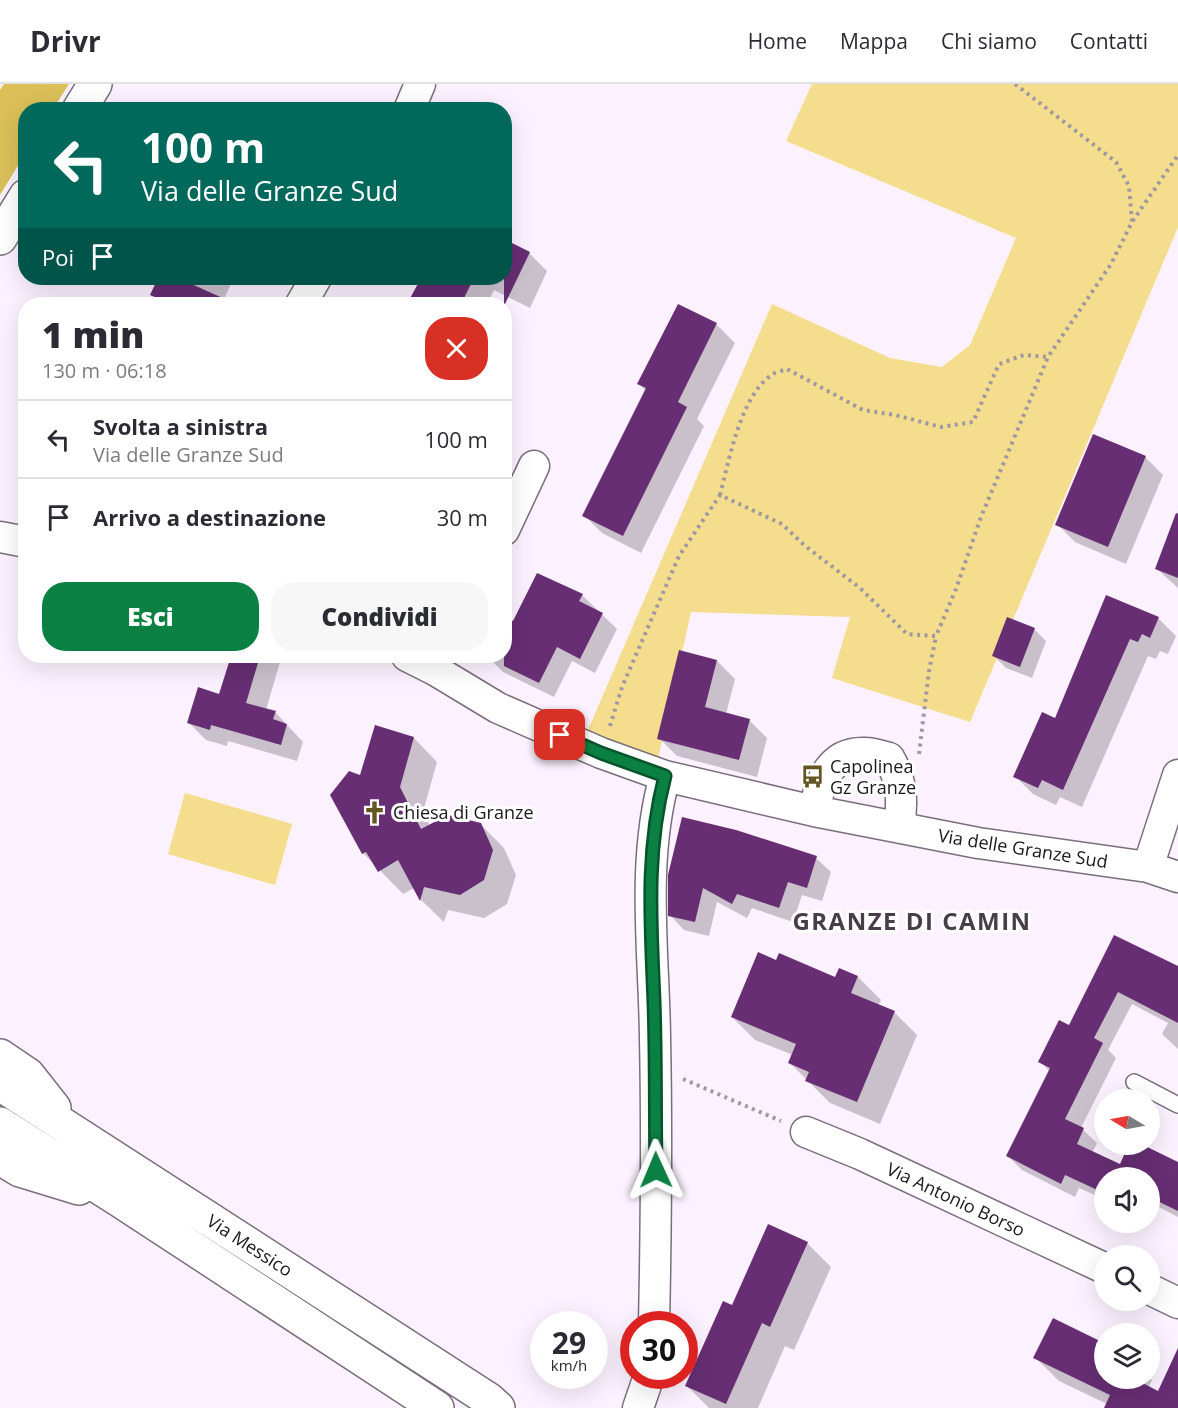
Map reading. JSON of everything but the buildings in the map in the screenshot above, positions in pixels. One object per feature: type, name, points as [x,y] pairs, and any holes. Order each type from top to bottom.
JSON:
[{"type":"street","points":[[85,102],[95,84]]},
{"type":"street","points":[[412,102],[420,84]]},
{"type":"street","points":[[0,238],[18,209]]},
{"type":"street","points":[[512,513],[534,465]]},
{"type":"street","points":[[0,537],[18,540]]},
{"type":"street","name":"Via delle Granze Sud","points":[[439,663],[498,708],[601,753],[665,776],[814,811],[978,843],[1148,867],[1178,877]]},
{"type":"street","points":[[814,811],[819,785],[829,770],[843,755],[866,753],[889,758],[897,771],[902,807],[899,827]]},
{"type":"street","points":[[1148,867],[1178,775]]},
{"type":"street","points":[[654,1311],[657,1212],[650,880],[657,803],[665,776]]},
{"type":"street","points":[[0,1056],[28,1075],[70,1129]]},
{"type":"street","name":"Via Messico","points":[[0,1084],[488,1399],[498,1408]]},
{"type":"street","name":"Via Messico","points":[[0,1124],[121,1201],[427,1405]]},
{"type":"street","name":"Via Antonio Borso","points":[[806,1132],[860,1154],[1094,1263]]},
{"type":"street","points":[[0,1158],[20,1170],[121,1201]]},
{"type":"street","points":[[1160,1294],[1178,1303]]},
{"type":"street","points":[[638,1408],[645,1389]]},
{"type":"lane","points":[[1134,1082],[1178,1105]]},
{"type":"path","points":[[1015,84],[1116,162],[1130,186],[1132,222]]},
{"type":"path","points":[[901,794],[914,781],[936,636],[956,589],[981,517],[1048,357],[1111,264],[1132,222],[1178,155]]},
{"type":"path","points":[[601,753],[622,687],[679,556],[720,495],[737,433],[752,396],[770,375],[787,369],[863,410],[940,427],[973,422],[999,364],[1024,355],[1048,357]]},
{"type":"path","points":[[720,495],[782,524],[804,545],[860,588],[907,634],[936,636]]},
{"type":"path","points":[[654,1068],[806,1132]]},
{"type":"shaded area","points":[[4,84],[69,84],[57,102],[18,102],[18,165],[0,195],[0,90]]},
{"type":"shaded area","points":[[812,84],[1178,84],[1178,227],[970,722],[832,678],[850,617],[691,612],[655,772],[585,737],[772,304],[890,358],[942,367],[970,345],[1016,238],[786,141]]},
{"type":"shaded area","points":[[185,793],[292,824],[275,885],[168,854]]},
{"type":"place","name":"Capolinea Gz Granze","points":[[812,776]]},
{"type":"place","name":"Chiesa di Granze","points":[[375,812]]},
{"type":"district","name":"GRANZE DI CAMIN","points":[[912,920]]},
{"type":"route","points":[[560,735],[601,753],[665,776],[657,803],[650,880],[656,1170]]}]
